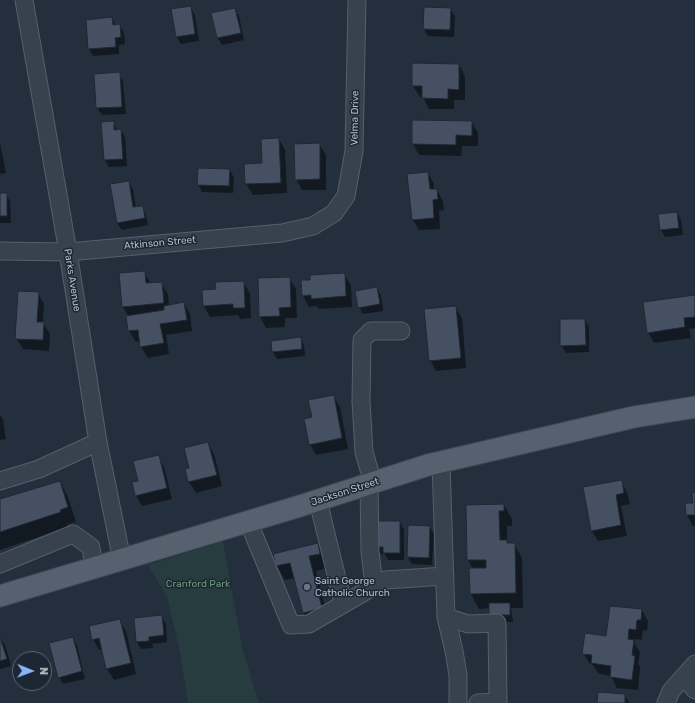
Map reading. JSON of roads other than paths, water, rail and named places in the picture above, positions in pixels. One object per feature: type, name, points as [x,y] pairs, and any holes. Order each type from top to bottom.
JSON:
[{"type":"main road","name":"Jackson Street","points":[[0,596],[318,501],[441,462],[634,417],[695,407]]},
{"type":"street","name":"Parks Avenue","points":[[24,0],[68,252],[98,442],[122,560]]},
{"type":"street","name":"Velma Drive","points":[[318,222],[334,213],[346,196],[354,151],[357,0]]},
{"type":"street","name":"Atkinson Street","points":[[0,251],[68,252],[282,232],[313,226],[318,222]]},
{"type":"street","points":[[374,586],[370,551],[371,484],[364,452],[361,401],[362,340],[371,331],[401,331]]},
{"type":"street","points":[[0,481],[39,469],[98,442]]},
{"type":"street","points":[[441,462],[446,617],[458,674],[458,703]]},
{"type":"street","points":[[318,501],[343,603]]},
{"type":"street","points":[[248,521],[292,625],[309,624],[385,580],[445,576]]},
{"type":"street","points":[[0,564],[73,534],[91,547],[94,568]]},
{"type":"street","points":[[446,617],[468,624],[497,623],[498,702],[478,703]]},
{"type":"street","points":[[666,703],[672,691],[690,684],[695,664]]},
{"type":"place","name":"Saint George Catholic Church","points":[[307,587]]},
{"type":"park label","name":"Cranford Park","points":[[198,584]]}]
